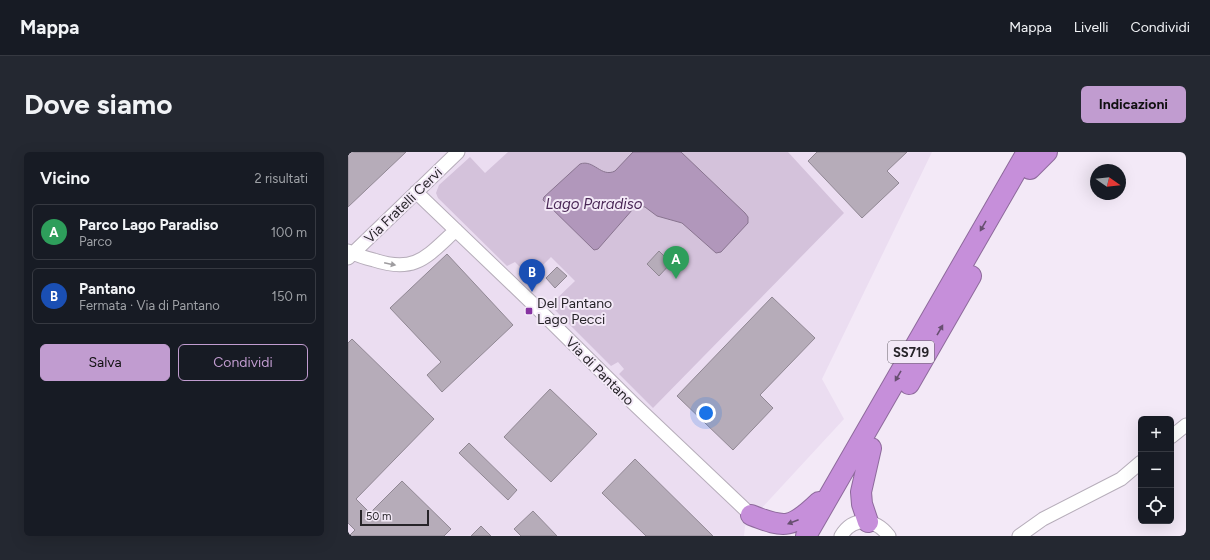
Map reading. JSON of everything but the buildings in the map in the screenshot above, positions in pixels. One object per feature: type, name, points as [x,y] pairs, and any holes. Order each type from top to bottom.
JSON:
[{"type":"highway","name":"SS719","points":[[806,536],[1024,160],[1040,152]]},
{"type":"highway","points":[[1024,160],[1047,152]]},
{"type":"highway","name":"SS719","points":[[820,536],[941,329],[1024,160]]},
{"type":"highway","points":[[868,522],[862,504],[861,492],[871,448]]},
{"type":"highway","points":[[751,515],[778,525],[789,524],[799,520],[833,488]]},
{"type":"highway","points":[[751,515],[769,536]]},
{"type":"street","name":"Via Fratelli Cervi","points":[[349,254],[458,152]]},
{"type":"street","name":"Via di Pantano","points":[[416,192],[633,403],[751,515]]},
{"type":"street","points":[[349,254],[396,266],[410,265],[431,252],[456,230]]},
{"type":"street","points":[[1174,435],[1186,425]]},
{"type":"street","points":[[1019,536],[1043,519],[1121,478],[1138,464]]},
{"type":"street","points":[[841,536],[846,528],[856,523],[868,522],[876,525],[889,536]]},
{"type":"shaded area","points":[[348,152],[932,152],[822,379],[844,419],[745,526],[744,536],[348,536]]},
{"type":"shaded area","points":[[508,152],[788,152],[844,213],[653,408],[619,374],[624,369],[618,362],[611,366],[550,305],[575,281],[551,257],[526,282],[518,274],[522,269],[515,262],[507,266],[438,198],[436,193],[439,185],[470,157],[485,173]]},
{"type":"water","name":"Lago Paradiso","points":[[633,152],[681,152],[745,213],[748,217],[748,223],[721,252],[716,253],[682,223],[657,216],[645,207],[639,206],[633,209],[598,249],[594,250],[543,200],[544,197],[580,164],[589,164],[601,171],[610,173],[615,171]]},
{"type":"place","name":"Parco Lago Paradiso","points":[[676,279]]},
{"type":"place","name":"Pantano","points":[[532,292]]},
{"type":"place","name":"Del Pantano Lago Pecci","points":[[529,311]]}]
